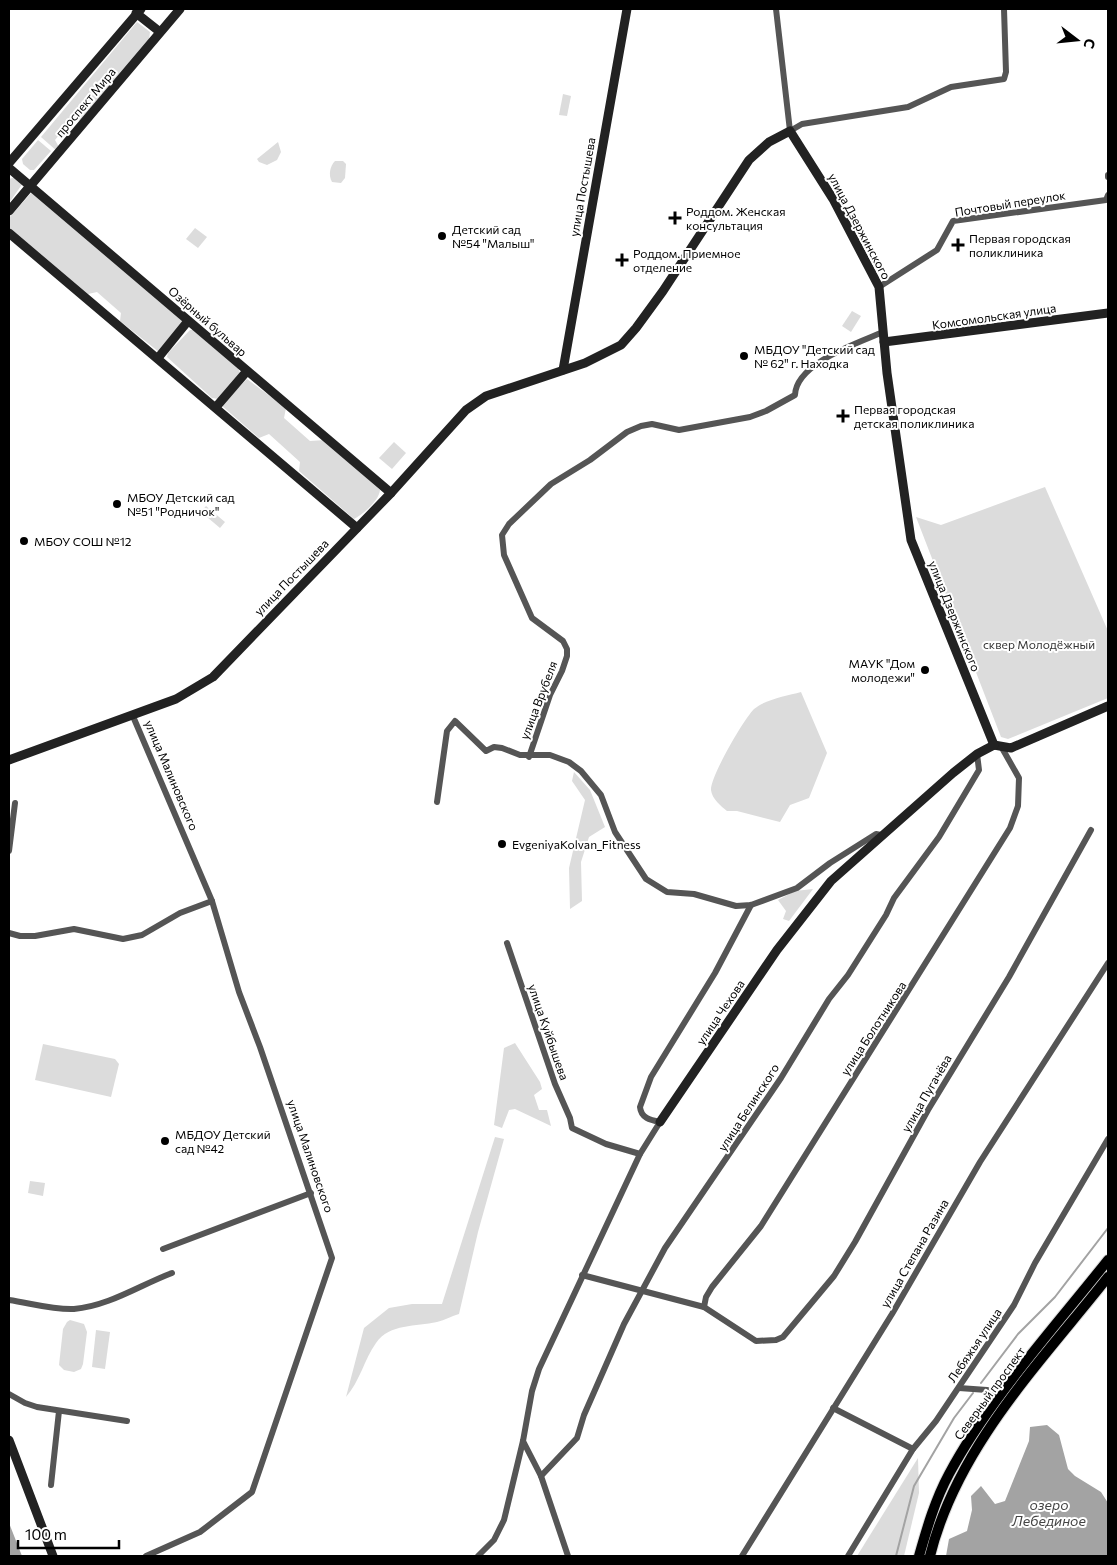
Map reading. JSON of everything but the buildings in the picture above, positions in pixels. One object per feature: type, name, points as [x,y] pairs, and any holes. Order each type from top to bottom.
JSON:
[{"type":"main road","name":"Северный проспект","points":[[919,1556],[932,1513],[948,1475],[970,1439],[1000,1397],[1108,1260]]},
{"type":"main road","name":"Северный проспект","points":[[930,1556],[948,1498],[971,1456],[1014,1396],[1108,1277]]},
{"type":"street","name":"проспект Мира","points":[[9,211],[180,9]]},
{"type":"street","name":"улица Постышева","points":[[563,370],[626,9]]},
{"type":"street","name":"улица Дзержинского","points":[[776,9],[790,131],[833,199],[879,287],[884,342],[911,540],[998,747]]},
{"type":"street","points":[[790,131],[802,124],[908,108],[951,87],[1004,79],[1006,72],[1004,9]]},
{"type":"street","name":"проспект Мира","points":[[9,163],[139,11]]},
{"type":"street","points":[[139,11],[160,32]]},
{"type":"street","name":"улица Постышева","points":[[9,760],[183,696],[213,677],[285,600],[391,493],[453,423],[476,403],[512,386],[563,370],[612,351],[628,338],[663,291],[749,160],[769,142],[790,131]]},
{"type":"street","name":"Озёрный бульвар","points":[[9,168],[391,493]]},
{"type":"street","name":"Почтовый переулок","points":[[879,287],[937,250],[953,221],[1106,200],[1108,195]]},
{"type":"street","points":[[9,233],[357,528]]},
{"type":"street","name":"Комсомольская улица","points":[[884,342],[1108,313]]},
{"type":"street","points":[[158,358],[188,321]]},
{"type":"street","name":"улица Врубеля","points":[[529,756],[550,695],[568,656],[563,641],[532,618],[504,555],[502,534],[509,524],[550,484],[590,460],[627,432],[652,424],[679,430],[750,417],[766,411],[795,395],[795,385],[801,378],[830,355],[883,332]]},
{"type":"street","points":[[216,407],[247,371]]},
{"type":"street","name":"улица Чехова","points":[[751,905],[715,973],[651,1077],[640,1107],[640,1112],[643,1116],[660,1122],[796,925],[831,881],[881,835],[977,754],[998,747],[1011,748],[1108,706]]},
{"type":"street","name":"улица Малиновского","points":[[132,714],[212,901],[239,992],[331,1253],[331,1264],[252,1492],[200,1532],[146,1556]]},
{"type":"street","points":[[437,802],[447,731],[452,723],[458,722],[486,751],[502,748],[529,756],[550,756],[569,762],[581,771],[601,795],[615,832],[646,879],[667,892],[694,894],[736,906],[751,905],[797,888],[849,850],[876,834],[881,835]]},
{"type":"street","name":"улица Болотникова","points":[[704,1307],[706,1297],[712,1287],[741,1253],[770,1213],[1010,828],[1018,806],[1019,778],[998,747]]},
{"type":"street","name":"улица Белинского","points":[[541,1476],[577,1438],[584,1415],[613,1349],[665,1248],[771,1094],[829,999],[848,975],[894,898],[939,837],[979,770],[977,754]]},
{"type":"street","points":[[9,851],[15,803]]},
{"type":"street","name":"улица Пугачёва","points":[[704,1307],[756,1341],[776,1340],[783,1337],[834,1276],[855,1242],[928,1110],[1009,977],[1091,830]]},
{"type":"street","points":[[9,932],[20,936],[35,936],[74,929],[123,939],[142,935],[180,913],[212,901]]},
{"type":"street","name":"улица Куйбышева","points":[[506,942],[572,1128],[606,1144],[640,1154]]},
{"type":"street","name":"улица Степана Разина","points":[[742,1556],[892,1314],[980,1162],[1108,963]]},
{"type":"street","points":[[478,1556],[494,1540],[504,1520],[523,1442],[532,1391],[539,1369],[640,1154],[660,1122]]},
{"type":"street","name":"Лебяжья улица","points":[[848,1556],[913,1449],[959,1388],[1014,1305],[1043,1249],[1108,1139]]},
{"type":"street","points":[[164,1249],[311,1193]]},
{"type":"street","points":[[9,1300],[59,1308],[88,1307],[130,1292],[143,1284],[172,1273]]},
{"type":"street","points":[[582,1275],[704,1307]]},
{"type":"street","points":[[959,1388],[986,1390],[1000,1397]]},
{"type":"street","points":[[9,1394],[30,1405],[127,1421]]},
{"type":"street","points":[[833,1408],[913,1449]]},
{"type":"street","points":[[51,1485],[59,1411]]},
{"type":"street","points":[[9,1440],[53,1556]]},
{"type":"street","points":[[523,1442],[541,1476],[568,1556]]},
{"type":"green space","points":[[137,22],[150,32],[149,40],[82,122],[72,119],[55,140],[60,149],[58,152],[41,137]]},
{"type":"green space","points":[[563,94],[571,96],[567,116],[559,115]]},
{"type":"green space","points":[[38,140],[51,151],[34,170],[30,170],[23,164],[22,159]]},
{"type":"green space","points":[[278,142],[281,152],[277,160],[267,165],[259,162],[257,159]]},
{"type":"green space","points":[[335,161],[343,161],[346,164],[345,178],[341,183],[332,182],[330,176],[332,165]]},
{"type":"green space","points":[[16,177],[23,183],[9,203],[9,179]]},
{"type":"green space","points":[[32,192],[184,321],[159,352],[120,321],[121,313],[97,292],[88,294],[9,227],[9,218]]},
{"type":"green space","points":[[195,228],[207,237],[198,248],[186,239]]},
{"type":"green space","points":[[852,311],[861,316],[851,332],[842,326]]},
{"type":"green space","points":[[190,330],[193,330],[238,368],[240,373],[219,399],[212,398],[167,357],[168,353]]},
{"type":"green space","points":[[247,379],[286,408],[284,418],[310,441],[325,440],[380,490],[370,507],[354,519],[299,471],[300,462],[269,434],[259,438],[221,405]]},
{"type":"green space","points":[[394,442],[406,453],[392,469],[379,458]]},
{"type":"green space","name":"сквер Молодёжный","points":[[1045,487],[1108,631],[1108,698],[1008,739],[1001,737],[916,517],[941,525]]},
{"type":"green space","points":[[206,506],[225,522],[220,528],[201,512]]},
{"type":"green space","points":[[801,692],[827,753],[809,798],[790,805],[780,822],[737,811],[727,811],[715,799],[711,790],[712,783],[722,761],[749,715],[754,709],[764,703]]},
{"type":"green space","points":[[574,772],[590,790],[605,827],[589,837],[581,862],[582,901],[570,909],[569,868],[585,800],[572,781]]},
{"type":"green space","points":[[813,889],[789,921],[783,919],[786,911],[778,900],[795,891]]},
{"type":"green space","points":[[515,1043],[540,1082],[542,1089],[534,1095],[539,1110],[547,1110],[551,1126],[515,1109],[509,1110],[502,1128],[494,1125],[504,1048]]},
{"type":"green space","points":[[43,1044],[115,1059],[119,1064],[111,1097],[35,1080]]},
{"type":"green space","points":[[495,1137],[504,1139],[478,1232],[459,1314],[437,1322],[404,1327],[388,1332],[376,1343],[355,1384],[346,1397],[364,1328],[389,1308],[412,1304],[442,1304]]},
{"type":"green space","points":[[30,1181],[45,1183],[43,1196],[28,1193]]},
{"type":"green space","points":[[70,1320],[84,1324],[87,1332],[83,1364],[81,1369],[74,1372],[64,1370],[59,1365],[63,1329]]},
{"type":"green space","points":[[96,1330],[110,1332],[105,1369],[92,1367]]},
{"type":"green space","points":[[918,1458],[919,1493],[904,1556],[857,1556]]},
{"type":"water","name":"озеро Лебединое","points":[[1047,1425],[1059,1435],[1068,1469],[1075,1476],[1101,1492],[1108,1503],[1108,1556],[946,1556],[949,1539],[967,1531],[972,1510],[971,1496],[981,1486],[995,1504],[1005,1501],[1029,1441],[1030,1427]]},
{"type":"water","points":[[9,1523],[22,1556],[9,1556]]},
{"type":"waterway","points":[[981,1383],[1018,1334],[1055,1297],[1108,1228]]},
{"type":"waterway","points":[[896,1556],[914,1486],[954,1418],[973,1393]]},
{"type":"place","name":"Роддом. Женская консультация","points":[[675,218]]},
{"type":"place","name":"Детский сад №54 \"Малыш\"","points":[[442,236]]},
{"type":"place","name":"Первая городская поликлиника","points":[[958,245]]},
{"type":"place","name":"Роддом. Приемное отделение","points":[[622,260]]},
{"type":"place","name":"МБДОУ \"Детский сад № 62\" г. Находка","points":[[744,356]]},
{"type":"place","name":"Первая городская детская поликлиника","points":[[843,416]]},
{"type":"place","name":"МБОУ Детский сад №51 \"Родничок\"","points":[[117,504]]},
{"type":"place","name":"МБОУ СОШ №12","points":[[24,541]]},
{"type":"place","name":"МАУК \"Дом молодежи\"","points":[[925,670]]},
{"type":"place","name":"EvgeniyaKolvan_Fitness","points":[[502,844]]},
{"type":"place","name":"МБДОУ Детский сад №42","points":[[165,1141]]}]
